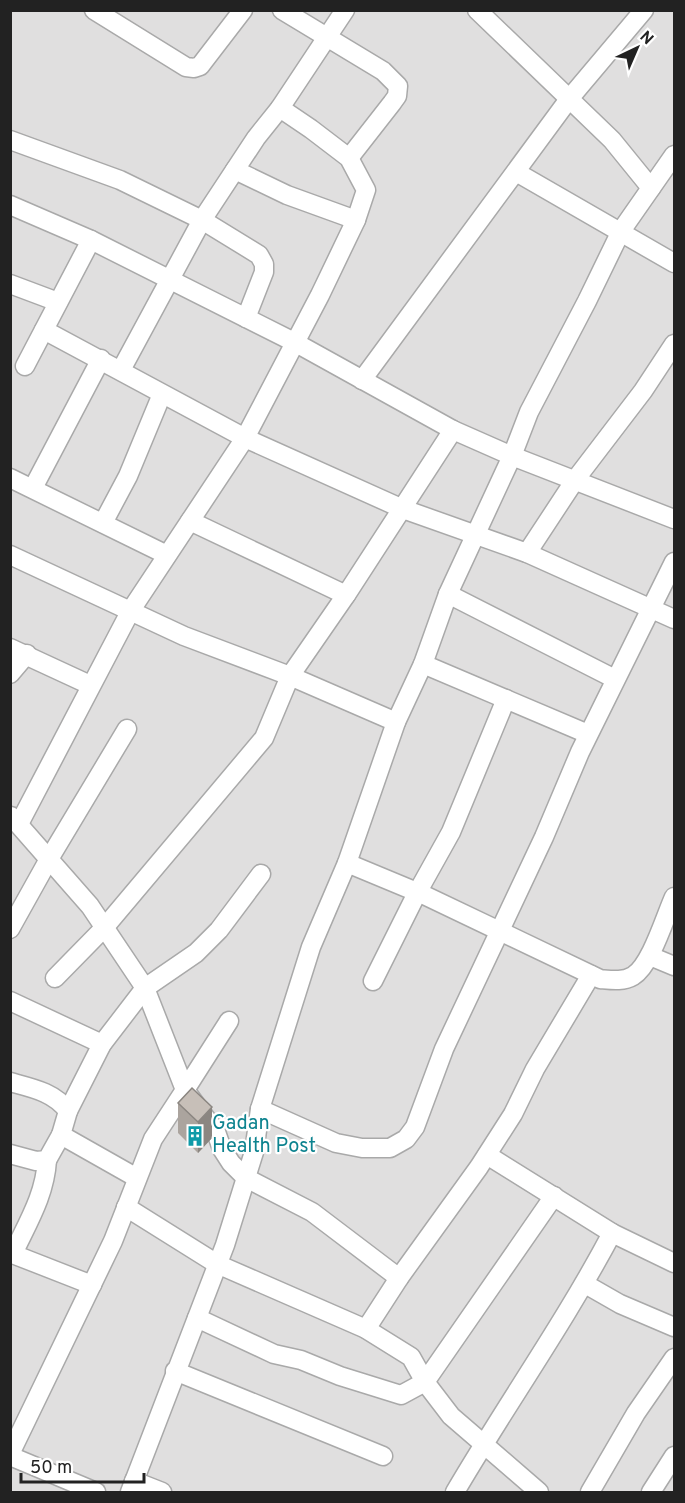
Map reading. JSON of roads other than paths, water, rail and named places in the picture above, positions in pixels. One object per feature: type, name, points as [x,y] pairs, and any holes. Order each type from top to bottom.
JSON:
[{"type":"street","points":[[94,10],[120,18],[186,68],[200,66],[243,10]]},
{"type":"street","points":[[282,10],[383,72],[398,86],[392,103],[349,158]]},
{"type":"street","points":[[121,370],[202,220],[345,10]]},
{"type":"street","points":[[362,380],[569,99],[644,10]]},
{"type":"street","points":[[483,12],[612,140],[651,188]]},
{"type":"street","points":[[280,108],[349,158],[366,190],[356,220],[296,343],[245,438],[131,610],[15,819],[90,906],[145,988],[186,1090],[216,1132],[222,1149],[231,1162],[246,1178],[312,1212],[399,1278]]},
{"type":"street","points":[[10,140],[120,180],[202,220],[259,255],[264,264],[264,272],[246,318]]},
{"type":"street","points":[[162,1492],[132,1487],[217,1264],[254,1152],[260,1109],[311,947],[347,863],[396,722],[423,664],[448,594],[512,456],[529,412],[621,231],[675,155]]},
{"type":"street","points":[[235,170],[287,195],[356,220]]},
{"type":"street","points":[[516,172],[675,263]]},
{"type":"street","points":[[10,206],[91,240],[296,343],[453,430],[512,456],[675,519]]},
{"type":"street","points":[[25,366],[91,240]]},
{"type":"street","points":[[10,284],[58,302]]},
{"type":"street","points":[[44,330],[245,438],[403,509],[527,553],[675,619]]},
{"type":"street","points":[[527,553],[575,480],[643,391],[675,344]]},
{"type":"street","points":[[33,488],[101,359]]},
{"type":"street","points":[[103,523],[128,476],[162,394]]},
{"type":"street","points":[[55,978],[104,928],[251,756],[264,738],[290,676],[403,509],[453,430]]},
{"type":"street","points":[[10,478],[167,555]]},
{"type":"street","points":[[190,520],[346,595]]},
{"type":"street","points":[[10,555],[184,636],[290,676],[396,722]]},
{"type":"street","points":[[260,1109],[336,1143],[362,1148],[390,1148],[406,1139],[421,1114],[444,1049],[544,837],[588,734],[675,562]]},
{"type":"street","points":[[448,594],[615,679]]},
{"type":"street","points":[[10,674],[19,651],[90,685]]},
{"type":"street","points":[[423,664],[588,734]]},
{"type":"street","points":[[373,981],[460,812],[506,699]]},
{"type":"street","points":[[10,929],[49,859],[128,729]]},
{"type":"street","points":[[347,863],[417,893],[600,979],[613,981],[633,976],[642,968],[650,956],[675,897]]},
{"type":"street","points":[[92,1285],[12,1254],[39,1200],[46,1181],[47,1160],[61,1135],[68,1111],[102,1044],[145,988],[196,953],[219,930],[261,874]]},
{"type":"street","points":[[650,956],[675,966]]},
{"type":"street","points":[[366,1329],[399,1278],[455,1203],[487,1155],[513,1114],[535,1069],[591,975]]},
{"type":"street","points":[[10,1001],[102,1044]]},
{"type":"street","points":[[96,1492],[10,1455],[92,1285],[153,1139],[229,1021]]},
{"type":"street","points":[[10,1082],[47,1093],[61,1101],[68,1111]]},
{"type":"street","points":[[61,1135],[137,1178]]},
{"type":"street","points":[[10,1154],[36,1161],[47,1160]]},
{"type":"street","points":[[487,1155],[612,1233],[675,1263]]},
{"type":"street","points":[[197,1318],[274,1354],[301,1360],[340,1376],[401,1395],[425,1382],[555,1196]]},
{"type":"street","points":[[126,1207],[217,1264],[366,1329],[411,1357],[425,1382],[451,1416],[539,1492]]},
{"type":"street","points":[[455,1492],[585,1284],[612,1233]]},
{"type":"street","points":[[585,1284],[620,1304],[675,1327]]},
{"type":"street","points":[[590,1492],[636,1413],[675,1358]]},
{"type":"street","points":[[175,1371],[383,1456]]},
{"type":"street","points":[[651,1492],[675,1456]]},
{"type":"place","name":"Gadan Health Post","points":[[195,1136]]}]
